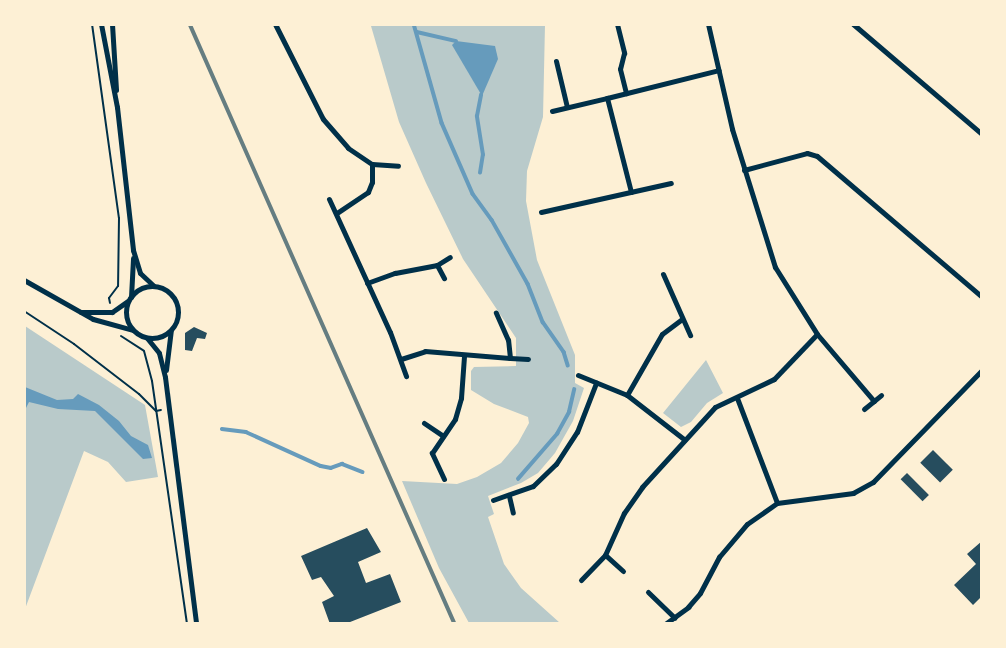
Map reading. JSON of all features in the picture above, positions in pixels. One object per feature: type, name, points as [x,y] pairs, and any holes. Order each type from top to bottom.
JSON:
[{"type":"street","points":[[101,24],[117,107]]},
{"type":"street","points":[[112,24],[117,107],[133,250],[127,318],[133,330]]},
{"type":"street","points":[[275,24],[323,119],[348,148],[372,164],[398,166]]},
{"type":"street","points":[[617,24],[624,53],[620,69],[626,93]]},
{"type":"street","points":[[708,24],[744,170],[775,267],[817,334],[874,401]]},
{"type":"street","points":[[853,24],[982,134]]},
{"type":"street","points":[[556,61],[567,107]]},
{"type":"street","points":[[552,111],[719,70]]},
{"type":"street","points":[[607,97],[631,192]]},
{"type":"street","points":[[744,170],[807,153],[821,158],[982,297]]},
{"type":"street","points":[[337,213],[368,192],[372,182],[372,164]]},
{"type":"street","points":[[541,212],[671,183]]},
{"type":"street","points":[[328,199],[337,213],[406,376]]},
{"type":"street","points":[[133,250],[143,278],[169,292],[176,301],[178,318],[171,331],[165,377]]},
{"type":"street","points":[[368,284],[395,273],[437,265],[450,257]]},
{"type":"street","points":[[437,265],[444,278]]},
{"type":"street","points":[[663,274],[690,335]]},
{"type":"street","points":[[24,280],[78,312],[133,330],[147,338],[159,353],[165,377],[196,624]]},
{"type":"street","points":[[78,312],[112,312],[138,289],[154,285]]},
{"type":"street","points":[[496,313],[508,340],[510,358]]},
{"type":"street","points":[[627,395],[662,334],[682,319]]},
{"type":"street","points":[[147,338],[161,337],[171,331]]},
{"type":"street","points":[[581,580],[605,555],[624,513],[642,486],[715,407],[774,379],[817,334]]},
{"type":"street","points":[[401,359],[425,351],[528,359]]},
{"type":"street","points":[[444,479],[432,453],[455,419],[461,398],[464,356]]},
{"type":"street","points":[[665,624],[701,593],[732,539],[747,524],[777,503],[853,493],[873,482],[982,370]]},
{"type":"street","points":[[580,376],[627,395],[685,440]]},
{"type":"street","points":[[493,500],[533,486],[556,464],[577,432],[596,383]]},
{"type":"street","points":[[864,409],[881,395]]},
{"type":"street","points":[[737,398],[777,503]]},
{"type":"street","points":[[424,423],[443,436]]},
{"type":"street","points":[[509,496],[513,513]]},
{"type":"street","points":[[605,555],[623,571]]},
{"type":"street","points":[[648,592],[675,618]]},
{"type":"path","points":[[92,24],[119,218],[118,286],[109,298],[112,312]]},
{"type":"path","points":[[24,311],[96,361],[156,411],[169,410]]},
{"type":"path","points":[[113,325],[114,332],[144,351],[156,411],[187,624]]},
{"type":"shaded area","points":[[545,25],[543,117],[527,171],[526,201],[537,260],[575,355],[575,383],[584,388],[573,421],[555,453],[538,473],[488,496],[494,514],[488,517],[504,564],[521,588],[560,623],[469,623],[439,568],[402,481],[457,484],[477,477],[501,463],[518,443],[529,423],[528,417],[494,404],[471,390],[471,371],[474,367],[516,366],[516,338],[463,259],[426,183],[399,122],[371,26]]},
{"type":"shaded area","points":[[25,326],[145,405],[158,477],[126,482],[108,462],[84,451],[25,609]]},
{"type":"shaded area","points":[[706,360],[723,393],[707,403],[691,422],[681,427],[663,413]]},
{"type":"water","points":[[456,41],[495,46],[498,59],[482,96],[452,45]]},
{"type":"water","points":[[25,387],[57,400],[73,399],[78,394],[99,405],[119,421],[131,436],[148,445],[152,458],[143,459],[95,411],[58,409],[29,402],[25,410]]},
{"type":"building","points":[[194,327],[207,333],[205,339],[197,338],[192,351],[185,350],[185,333]]},
{"type":"building","points":[[933,450],[953,470],[940,483],[920,463]]},
{"type":"building","points":[[907,473],[929,495],[923,501],[901,479]]},
{"type":"building","points":[[367,528],[381,552],[358,562],[366,583],[390,574],[401,602],[345,624],[330,624],[322,602],[334,596],[321,577],[312,580],[301,556]]},
{"type":"building","points":[[982,541],[982,596],[973,605],[954,585],[976,564],[967,554]]},
{"type":"waterway","points":[[414,24],[442,123],[473,194],[492,220],[528,284],[543,322],[564,352],[568,365]]},
{"type":"waterway","points":[[417,32],[456,41]]},
{"type":"waterway","points":[[480,173],[483,155],[477,116],[481,95]]},
{"type":"waterway","points":[[518,479],[557,434],[569,412],[574,390]]},
{"type":"waterway","points":[[222,429],[246,432],[321,466],[331,468],[342,464],[363,472]]},
{"type":"railway","points":[[190,24],[455,624]]}]
